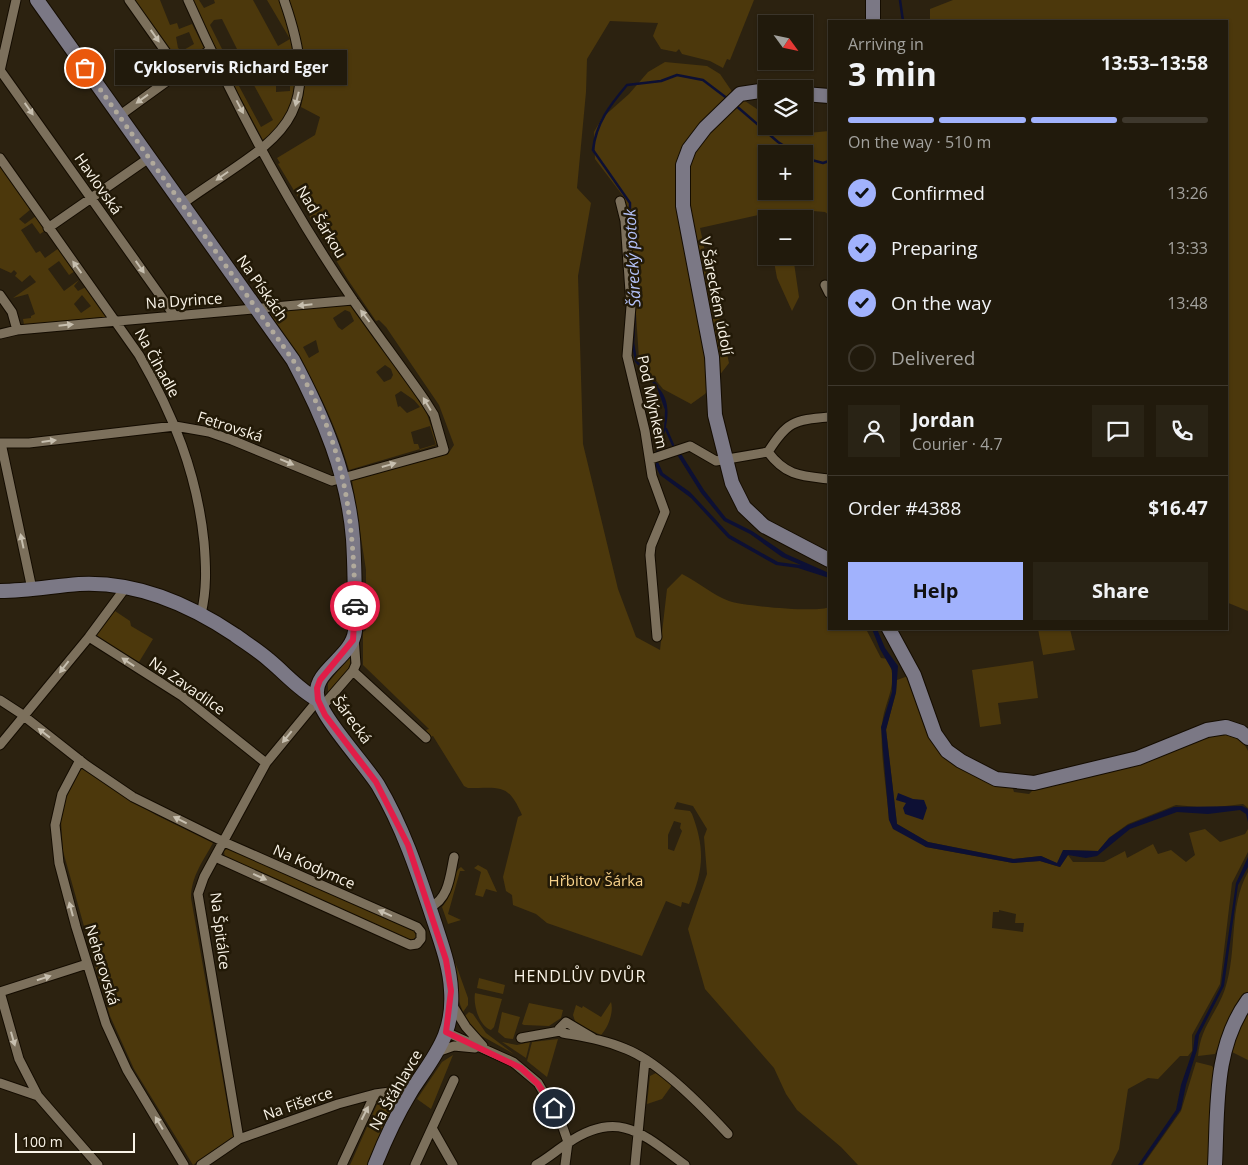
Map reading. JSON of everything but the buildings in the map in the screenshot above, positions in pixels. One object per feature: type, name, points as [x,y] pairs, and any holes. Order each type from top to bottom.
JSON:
[{"type":"street","points":[[0,70],[16,0]]},
{"type":"street","name":"Na Pískách","points":[[37,0],[293,360],[318,405],[342,478],[353,538],[356,664],[353,671]]},
{"type":"street","points":[[129,0],[180,72]]},
{"type":"street","name":"Nad Šárkou","points":[[188,0],[210,50],[305,224],[353,300],[429,407],[437,424],[444,450]]},
{"type":"street","points":[[182,204],[272,141],[288,123],[299,94],[301,78],[298,43],[284,0]]},
{"type":"street","points":[[873,0],[873,20]]},
{"type":"street","points":[[119,116],[210,50]]},
{"type":"street","name":"Havlovská","points":[[0,70],[174,315]]},
{"type":"street","name":"V Šáreckém údolí","points":[[758,91],[740,94],[705,128],[689,148],[683,165],[683,206],[712,357],[715,415],[737,496],[753,517],[764,526],[828,559]]},
{"type":"street","points":[[813,95],[828,96]]},
{"type":"street","name":"Na Čihadle","points":[[0,158],[48,228],[116,320],[156,385],[175,426],[193,477],[201,516],[205,562],[205,589],[202,614]]},
{"type":"street","points":[[48,228],[149,158]]},
{"type":"street","name":"Pod Mlýnkem","points":[[620,201],[625,221],[631,306],[627,356],[655,458],[652,476],[665,512],[651,546],[650,555],[657,637]]},
{"type":"street","points":[[0,295],[12,312],[17,330]]},
{"type":"street","name":"Na Dyrince","points":[[0,334],[17,330],[116,320],[257,310],[353,300]]},
{"type":"street","points":[[726,460],[768,452],[782,430],[796,422],[828,417]]},
{"type":"street","name":"Fetrovská","points":[[0,443],[29,443],[175,426],[208,432],[232,440],[332,481],[444,450]]},
{"type":"street","points":[[0,443],[32,589]]},
{"type":"street","name":"Pod Mlýnkem","points":[[655,458],[690,446],[716,461],[726,460]]},
{"type":"street","points":[[768,452],[785,470],[799,476],[828,479]]},
{"type":"street","name":"Šárecká","points":[[0,591],[81,584],[126,587],[161,596],[202,614],[268,659],[306,694],[320,704],[362,762],[388,803],[408,845],[446,960],[451,991],[446,1032]]},
{"type":"street","points":[[0,745],[89,637],[126,587]]},
{"type":"street","points":[[890,630],[914,675],[935,734],[947,751],[996,779],[1034,783],[1136,754],[1207,730],[1226,727],[1241,732],[1248,738]]},
{"type":"street","name":"Na Zavadilce","points":[[89,637],[182,696],[266,763]]},
{"type":"street","points":[[320,704],[317,688],[320,680],[347,650],[354,637]]},
{"type":"street","points":[[320,704],[353,671],[426,738]]},
{"type":"street","name":"Na Kodymce","points":[[0,700],[80,760],[134,797],[224,842],[417,927],[421,932],[421,939],[417,944],[410,945],[215,857]]},
{"type":"street","name":"Na Špitálce","points":[[239,1139],[198,894],[204,877],[266,763],[320,704]]},
{"type":"street","name":"Neherovská","points":[[80,760],[62,794],[55,825],[60,863],[87,964],[106,1024],[127,1070],[184,1165]]},
{"type":"street","points":[[430,907],[438,904],[444,896],[454,857]]},
{"type":"street","points":[[87,964],[0,992],[19,1059],[38,1096],[98,1165]]},
{"type":"street","points":[[1215,1165],[1221,1058],[1232,1026],[1248,1000]]},
{"type":"street","points":[[451,1003],[466,1027],[487,1050]]},
{"type":"street","points":[[521,1038],[560,1031],[561,1025],[566,1022],[593,1038],[628,1050],[645,1060],[701,1105],[728,1134]]},
{"type":"street","points":[[446,1032],[513,1062],[538,1084],[561,1122],[568,1142],[566,1165]]},
{"type":"street","name":"Na Šťáhlavce","points":[[375,1165],[398,1114],[437,1052],[446,1032]]},
{"type":"street","points":[[437,1052],[461,1046],[487,1050]]},
{"type":"street","points":[[635,1165],[645,1060]]},
{"type":"street","points":[[415,1165],[454,1080]]},
{"type":"street","points":[[0,1083],[38,1096]]},
{"type":"street","name":"Na Fišerce","points":[[201,1165],[239,1139],[338,1104],[375,1094],[412,1090]]},
{"type":"street","points":[[342,1165],[375,1094]]},
{"type":"street","points":[[536,1165],[568,1142],[612,1126],[625,1126],[638,1131],[685,1165]]},
{"type":"street","points":[[432,1128],[453,1165]]},
{"type":"green space","points":[[134,0],[160,0],[170,25],[177,23],[179,29],[192,24],[205,50],[180,68]],"holes":[[[189,32],[194,44],[182,51],[178,48],[176,37]]]},
{"type":"green space","points":[[192,0],[199,0],[204,8],[215,3],[214,0],[253,0],[278,46],[290,39],[267,0],[281,0],[292,36],[295,56],[297,77],[295,96],[290,114],[280,130],[264,142],[201,23]],"holes":[[[222,19],[240,55],[228,61],[210,25],[214,20]],[[276,65],[290,65],[290,91],[276,92]],[[244,67],[273,120],[261,127],[232,73]]]},
{"type":"green space","name":"Hřbitov Šárka","points":[[289,0],[754,0],[730,60],[727,59],[723,68],[710,61],[682,54],[679,49],[676,52],[661,49],[653,36],[658,23],[610,21],[587,59],[586,92],[577,188],[591,203],[578,276],[583,444],[618,589],[636,637],[660,650],[667,589],[682,574],[729,601],[780,608],[823,609],[828,607],[828,630],[867,630],[881,658],[888,659],[892,677],[892,686],[882,727],[889,820],[926,847],[1013,863],[1040,861],[1060,867],[1068,855],[1073,862],[1104,862],[1125,851],[1127,858],[1153,844],[1158,854],[1171,850],[1186,862],[1195,855],[1189,833],[1205,829],[1220,842],[1245,834],[1248,829],[1248,852],[1232,883],[1220,984],[1192,1035],[1192,1051],[1188,1056],[1180,1056],[1158,1079],[1148,1078],[1128,1089],[1119,1149],[1111,1165],[858,1165],[841,1147],[797,1110],[786,1094],[774,1068],[705,989],[688,929],[707,874],[704,837],[707,829],[693,806],[677,802],[674,809],[690,811],[696,826],[701,849],[698,881],[689,904],[682,902],[681,907],[666,901],[642,956],[547,923],[536,914],[513,905],[512,895],[506,891],[503,877],[518,817],[522,815],[512,797],[502,789],[468,788],[464,786],[433,736],[430,737],[426,730],[429,729],[363,665],[363,632],[366,630],[366,570],[352,480],[448,454],[454,445],[439,405],[386,327],[379,320],[376,321],[348,280],[278,164],[280,163],[277,158],[315,135],[320,117],[301,107],[305,80],[300,40]],"holes":[[[674,821],[681,823],[680,828],[682,831],[674,851],[668,849],[668,835]],[[999,910],[1016,914],[1015,923],[1024,923],[1023,932],[992,928],[993,912],[999,912]]]},
{"type":"green space","points":[[953,0],[1248,0],[1248,611],[1228,603],[1228,20],[930,20],[930,9]]},
{"type":"green space","points":[[665,62],[707,66],[720,74],[733,93],[758,110],[758,135],[813,135],[813,133],[828,131],[828,214],[813,210],[758,210],[758,215],[700,228],[729,363],[705,394],[691,404],[663,389],[639,359],[629,211],[623,196],[595,159],[594,132],[602,118],[629,94],[648,72]]},
{"type":"green space","points":[[0,165],[31,209],[19,219],[25,224],[36,216],[46,230],[40,234],[32,223],[21,230],[36,253],[40,251],[45,258],[59,248],[75,271],[69,275],[59,261],[48,269],[64,291],[79,280],[74,286],[78,291],[86,287],[106,315],[105,317],[24,325],[23,319],[31,318],[35,314],[28,294],[13,298],[36,282],[30,275],[22,282],[15,276],[17,273],[14,270],[11,273],[0,268]],"holes":[[[82,295],[91,306],[81,313],[74,304]]]},
{"type":"green space","points":[[775,265],[794,265],[799,297],[792,311],[777,278]]},
{"type":"green space","points":[[351,304],[425,408],[437,444],[430,426],[411,432],[414,444],[418,444],[420,449],[349,470],[335,429],[317,389],[271,315],[273,311]],"holes":[[[345,310],[350,312],[354,321],[342,330],[333,318]],[[316,340],[319,352],[309,358],[303,347]],[[385,365],[391,369],[393,375],[391,379],[384,382],[376,372]],[[401,391],[420,407],[407,413],[400,406],[398,407],[395,395]]]},
{"type":"green space","points":[[115,611],[130,621],[131,626],[153,639],[139,662],[95,637]]},
{"type":"green space","points":[[1038,630],[1070,630],[1075,650],[1043,655]]},
{"type":"green space","points":[[350,656],[350,667],[331,692],[328,692],[328,683]]},
{"type":"green space","points":[[1033,661],[1038,698],[998,703],[1001,724],[980,727],[972,670]]},
{"type":"green space","points":[[908,676],[933,740],[1012,786],[1014,792],[1029,794],[1034,789],[1219,732],[1236,738],[1243,743],[1248,751],[1248,808],[1243,804],[1208,808],[1176,805],[1128,824],[1110,837],[1098,851],[1064,850],[1058,864],[1041,856],[1014,859],[928,842],[897,824],[886,729],[896,693],[897,680]]},
{"type":"green space","points":[[82,769],[156,815],[213,843],[195,876],[191,898],[233,1137],[193,1165],[134,1069],[110,1016],[94,962],[63,851],[61,821],[66,798]]},
{"type":"green space","points":[[228,848],[415,930],[416,937],[410,941],[225,858],[224,851]]},
{"type":"green space","points":[[478,865],[487,870],[497,892],[486,889],[483,897],[475,895],[481,872],[474,868]]},
{"type":"green space","points":[[461,867],[465,871],[460,871],[448,914],[461,920],[448,924],[442,907],[448,897],[455,874]]},
{"type":"green space","points":[[1248,872],[1248,992],[1232,1013],[1215,1054],[1198,1056],[1205,1028],[1225,989],[1229,974],[1235,915],[1242,886]]},
{"type":"green space","points":[[455,962],[468,998],[468,1005],[463,1012],[458,999]]},
{"type":"green space","points":[[479,978],[505,985],[503,994],[477,988]]},
{"type":"green space","points":[[475,993],[502,999],[494,1027],[491,1030],[480,1020],[475,1003]]},
{"type":"green space","points":[[611,1002],[610,1020],[601,1035],[576,1024],[573,1015],[576,1005],[582,1008],[583,1006],[601,1017]]},
{"type":"green space","points":[[529,1003],[563,1010],[561,1018],[549,1026],[524,1025],[522,1024]]},
{"type":"green space","points":[[1248,1008],[1248,1060],[1228,1050]]},
{"type":"green space","points":[[469,1012],[473,1014],[486,1033],[514,1054],[478,1034],[464,1017]]},
{"type":"green space","points":[[502,1012],[520,1017],[513,1039],[505,1038],[498,1032]]},
{"type":"green space","points":[[558,1039],[547,1077],[527,1061],[532,1042]]},
{"type":"green space","points":[[502,1042],[517,1045],[530,1042],[526,1058]]},
{"type":"green space","points":[[453,1055],[431,1109],[417,1099],[442,1062]]},
{"type":"green space","points":[[1196,1062],[1212,1066],[1215,1071],[1208,1165],[1143,1165],[1181,1111]]},
{"type":"green space","points":[[656,1073],[672,1085],[662,1099],[647,1104],[650,1076]]},
{"type":"green space","points":[[386,1096],[392,1100],[394,1106],[370,1165],[350,1165],[379,1100]]},
{"type":"shaded area","points":[[656,385],[663,394],[668,412],[658,462],[663,473],[690,492],[730,535],[778,562],[801,565],[782,557],[750,534],[724,521],[701,493],[676,453],[680,452],[704,490],[726,518],[752,531],[786,554],[828,573],[828,578],[798,568],[776,565],[728,538],[691,498],[660,475],[656,467],[655,454],[664,430],[665,410]]},
{"type":"shaded area","points":[[872,630],[877,630],[885,648],[898,666],[896,692],[886,730],[897,824],[928,842],[1013,859],[1041,856],[1057,863],[1063,850],[1098,851],[1109,838],[1128,825],[1174,807],[1242,806],[1248,809],[1248,822],[1246,814],[1240,810],[1208,814],[1177,812],[1130,829],[1097,856],[1086,858],[1068,855],[1060,867],[1040,861],[1013,863],[926,847],[893,829],[889,820],[881,727],[892,692],[892,670],[880,649]]},
{"type":"shaded area","points":[[898,793],[913,799],[924,800],[927,808],[923,820],[905,814],[903,808],[906,803],[896,800]]},
{"type":"shaded area","points":[[1248,857],[1248,867],[1238,885],[1224,986],[1199,1035],[1197,1050],[1181,1109],[1142,1165],[1138,1165],[1176,1110],[1181,1085],[1193,1050],[1195,1036],[1221,986],[1236,883]]},
{"type":"waterway","name":"Šárecký potok","points":[[900,0],[903,20]]},
{"type":"waterway","name":"Šárecký potok","points":[[630,229],[630,203],[593,150],[597,131],[615,100],[627,85],[661,81],[677,75],[703,80],[728,99]]},
{"type":"waterway","name":"Šárecký potok","points":[[734,104],[783,145]]},
{"type":"waterway","name":"Šárecký potok","points":[[813,160],[823,163],[828,161]]},
{"type":"waterway","name":"Šárecký potok","points":[[635,307],[633,343],[636,361],[657,386]]},
{"type":"waterway","name":"Šárecký potok","points":[[666,429],[673,445]]},
{"type":"way so far","points":[[85,68],[293,360],[318,405],[334,449],[347,499],[353,538],[355,606]]},
{"type":"place","name":"Cykloservis Richard Eger","points":[[85,68]]},
{"type":"district","name":"HENDLŮV DVŮR","points":[[580,976]]},
{"type":"route","points":[[355,606],[353,640],[347,650],[320,680],[317,688],[318,700],[325,715],[376,782],[399,824],[420,876],[441,942],[450,978],[451,1003],[446,1032],[513,1062],[529,1074],[547,1094],[554,1108]]}]
